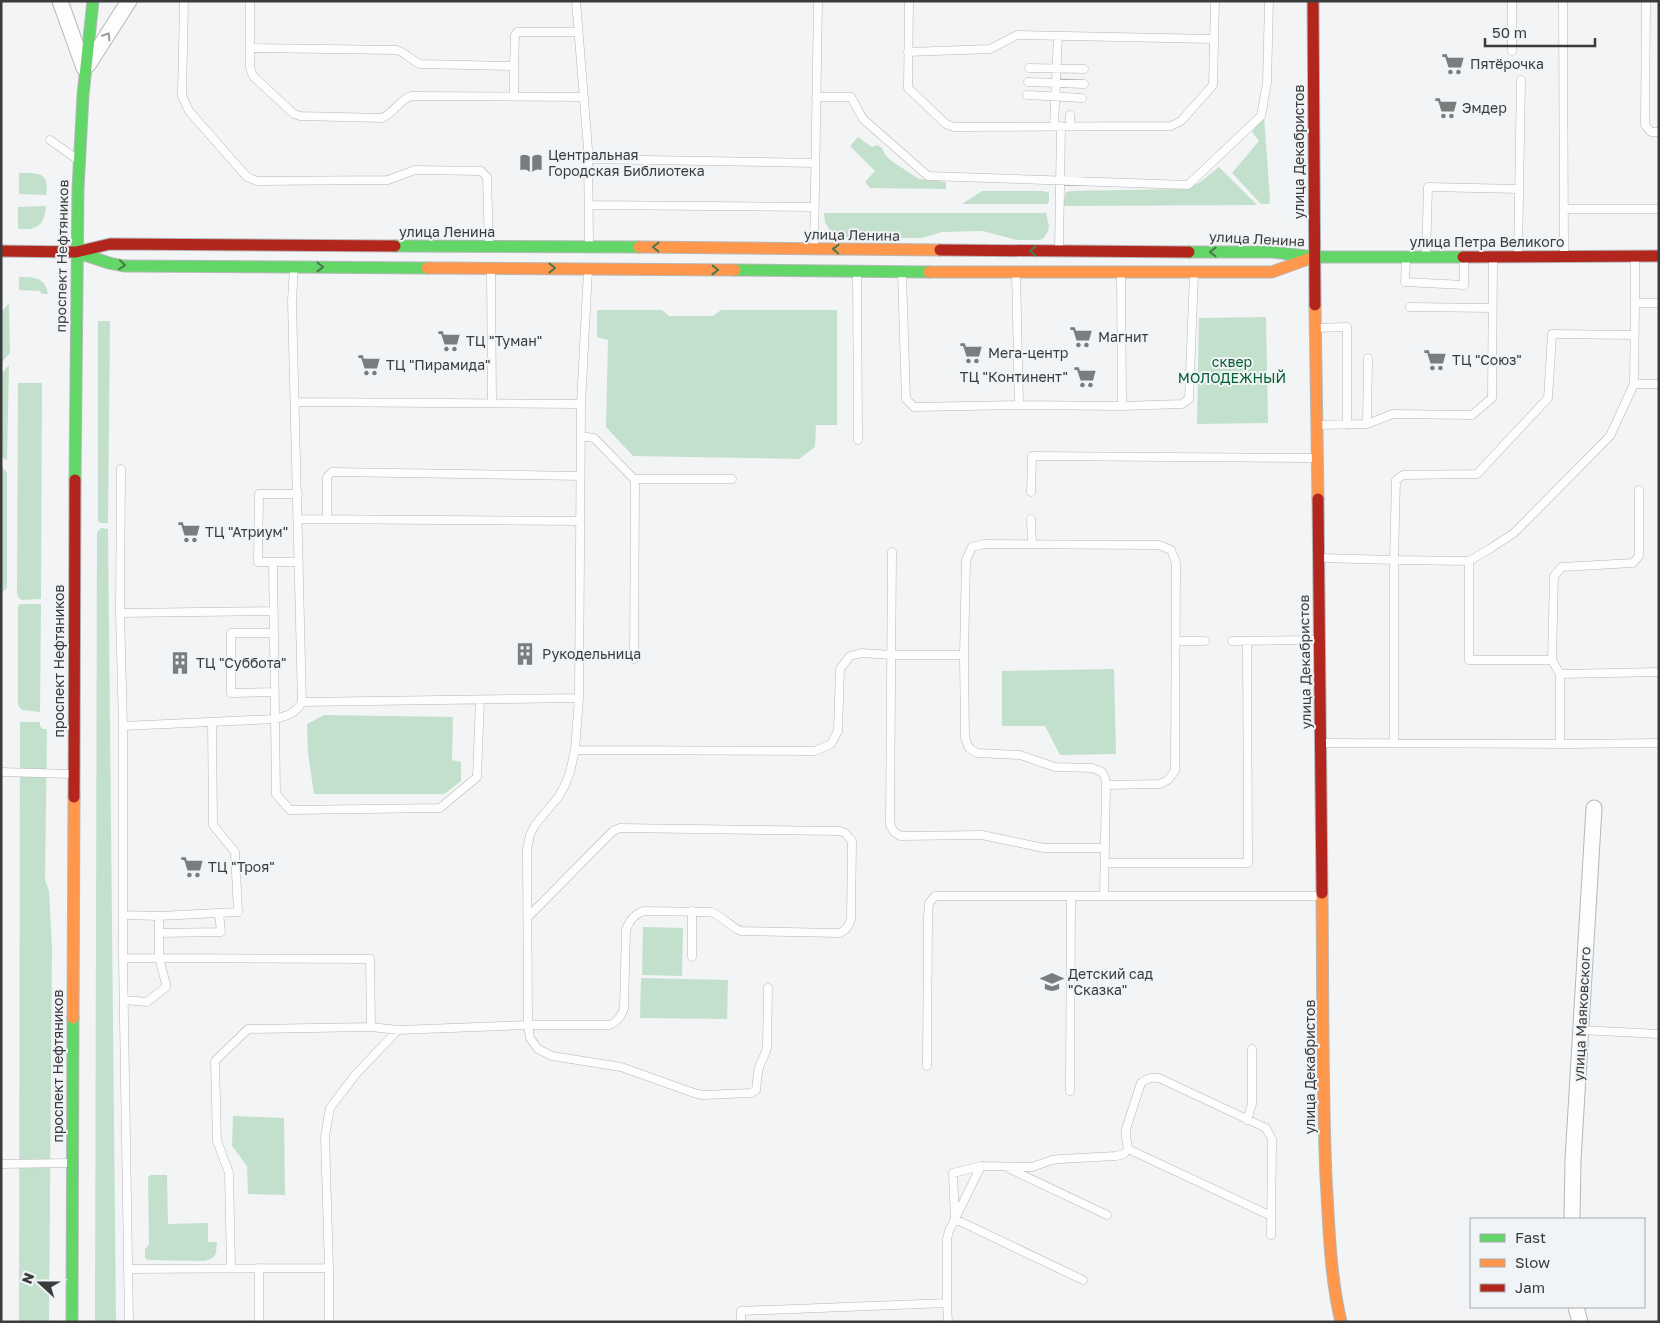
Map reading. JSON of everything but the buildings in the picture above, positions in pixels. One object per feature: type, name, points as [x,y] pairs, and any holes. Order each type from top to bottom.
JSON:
[{"type":"main road","name":"проспект Нефтяников","points":[[72,1322],[76,252],[79,161],[85,71],[93,1]]},
{"type":"main road","name":"улица Декабристов","points":[[1314,1],[1314,257],[1322,743],[1325,1140],[1330,1249],[1335,1295],[1341,1322]]},
{"type":"main road","name":"улица Ленина","points":[[1,251],[76,252],[110,244],[589,246],[857,250],[1273,252],[1314,257]]},
{"type":"main road","points":[[529,247],[529,268]]},
{"type":"main road","points":[[857,250],[857,271]]},
{"type":"main road","name":"улица Ленина","points":[[76,252],[124,266],[1121,273],[1272,272],[1314,257]]},
{"type":"main road","name":"улица Петра Великого","points":[[1314,257],[1659,256]]},
{"type":"street","points":[[60,1],[85,71]]},
{"type":"street","points":[[85,71],[129,1]]},
{"type":"street","name":"улица Маяковского","points":[[1572,1218],[1573,1160],[1594,808]]},
{"type":"street","points":[[1576,1308],[1580,1322]]},
{"type":"lane","points":[[184,1],[182,96],[189,111],[247,177],[257,181],[388,180],[415,170],[481,171],[487,177],[489,247]]},
{"type":"lane","points":[[250,1],[250,68],[253,76],[294,114],[300,116],[382,118],[389,115],[398,103],[411,96],[583,97]]},
{"type":"lane","points":[[576,1],[588,160],[589,246]]},
{"type":"lane","points":[[814,249],[818,1]]},
{"type":"lane","points":[[909,1],[908,88],[946,124],[954,127],[1171,126],[1181,121],[1212,85],[1215,1]]},
{"type":"lane","points":[[816,97],[851,97],[863,119],[928,176],[1188,185],[1261,116],[1267,84],[1269,1]]},
{"type":"lane","points":[[1512,1],[1512,52]]},
{"type":"lane","points":[[1563,1],[1564,256]]},
{"type":"lane","points":[[1646,1],[1645,125],[1651,132],[1659,132]]},
{"type":"lane","points":[[514,97],[515,35],[517,32],[578,32]]},
{"type":"lane","points":[[908,52],[990,49],[1017,35],[1214,39]]},
{"type":"lane","points":[[1058,36],[1055,96],[1060,180],[1059,251]]},
{"type":"lane","points":[[250,48],[397,50],[420,64],[514,66]]},
{"type":"lane","points":[[1029,68],[1084,69]]},
{"type":"lane","points":[[1518,256],[1521,80]]},
{"type":"lane","points":[[1028,82],[1084,84]]},
{"type":"lane","points":[[1027,95],[1082,98]]},
{"type":"lane","points":[[1070,115],[1070,126]]},
{"type":"lane","points":[[50,140],[79,161]]},
{"type":"lane","points":[[588,160],[815,163]]},
{"type":"lane","points":[[1426,257],[1428,187],[1519,189]]},
{"type":"lane","points":[[588,205],[814,207]]},
{"type":"lane","points":[[1564,209],[1659,209]]},
{"type":"lane","points":[[1317,425],[1367,424],[1393,414],[1472,414],[1492,398],[1493,256]]},
{"type":"lane","points":[[1319,558],[1468,561],[1514,532],[1610,436],[1634,384],[1635,256]]},
{"type":"lane","points":[[1406,257],[1405,282],[1464,285],[1464,257]]},
{"type":"lane","points":[[123,726],[275,719],[288,716],[298,709],[302,702],[292,301],[294,267]]},
{"type":"lane","points":[[491,268],[492,403]]},
{"type":"lane","points":[[588,268],[581,404],[579,698],[575,750],[570,772],[562,791],[534,825],[527,849],[528,1025],[530,1038],[538,1049],[552,1056],[621,1067],[694,1094],[751,1093],[756,1090],[758,1072],[767,1048],[768,988]]},
{"type":"lane","points":[[857,271],[858,440]]},
{"type":"lane","points":[[1016,271],[1019,405]]},
{"type":"lane","points":[[902,272],[906,399],[914,407],[1182,404],[1189,399],[1194,272]]},
{"type":"lane","points":[[1121,273],[1122,406]]},
{"type":"lane","points":[[1635,303],[1659,303]]},
{"type":"lane","points":[[1410,308],[1492,308]]},
{"type":"lane","points":[[1315,328],[1347,327],[1347,424]]},
{"type":"lane","points":[[1394,743],[1396,480],[1403,475],[1477,474],[1548,398],[1552,334],[1635,335]]},
{"type":"lane","points":[[1367,424],[1368,358]]},
{"type":"lane","points":[[1634,384],[1659,384]]},
{"type":"lane","points":[[295,402],[581,404]]},
{"type":"lane","points":[[581,436],[594,438],[634,479],[634,659]]},
{"type":"lane","points":[[1031,492],[1032,456],[1318,458]]},
{"type":"lane","points":[[121,468],[120,613],[123,726],[123,958],[129,1322]]},
{"type":"lane","points":[[327,518],[327,476],[332,472],[580,476]]},
{"type":"lane","points":[[634,479],[732,479]]},
{"type":"lane","points":[[1560,744],[1560,674],[1552,660],[1554,576],[1562,567],[1633,563],[1639,556],[1639,490]]},
{"type":"lane","points":[[298,494],[259,494],[258,562],[299,562]]},
{"type":"lane","points":[[298,519],[579,521]]},
{"type":"lane","points":[[1031,519],[1032,544]]},
{"type":"lane","points":[[1104,896],[1106,785],[1102,772],[1092,768],[1054,767],[1020,755],[976,753],[969,748],[965,738],[966,560],[972,547],[984,544],[1159,545],[1171,550],[1176,563],[1175,771],[1168,780],[1160,784],[1106,785]]},
{"type":"lane","points":[[892,552],[890,824],[894,832],[901,836],[982,835],[1044,848],[1105,848]]},
{"type":"lane","points":[[1468,561],[1469,660],[1552,660]]},
{"type":"lane","points":[[273,562],[276,794],[290,810],[440,808],[477,777],[480,700]]},
{"type":"lane","points":[[120,613],[274,611]]},
{"type":"lane","points":[[274,633],[230,633],[231,693],[275,692]]},
{"type":"lane","points":[[1232,641],[1320,640]]},
{"type":"lane","points":[[1176,641],[1205,641]]},
{"type":"lane","points":[[1105,863],[1248,863],[1247,641]]},
{"type":"lane","points":[[575,750],[815,751],[831,744],[838,731],[840,669],[850,656],[861,653],[964,655]]},
{"type":"lane","points":[[1560,674],[1659,672]]},
{"type":"lane","points":[[302,702],[579,698]]},
{"type":"lane","points":[[123,915],[159,916],[238,912],[236,852],[213,825],[212,722]]},
{"type":"lane","points":[[1322,743],[1659,743]]},
{"type":"lane","points":[[1,772],[73,774]]},
{"type":"lane","points":[[231,1268],[229,1173],[216,1141],[215,1061],[248,1029],[371,1027],[398,1030],[528,1025],[610,1025],[617,1022],[624,1008],[626,930],[629,923],[638,913],[644,911],[716,913],[742,932],[844,931],[849,926],[851,918],[852,841],[845,833],[840,831],[620,828],[613,831],[528,918]]},
{"type":"lane","points":[[927,1066],[928,917],[929,903],[935,896],[1322,896]]},
{"type":"lane","points":[[1070,1091],[1071,896]]},
{"type":"lane","points":[[692,912],[692,957]]},
{"type":"lane","points":[[159,933],[221,932],[219,913]]},
{"type":"lane","points":[[124,1000],[147,1002],[166,987],[166,979],[159,958],[159,916]]},
{"type":"lane","points":[[123,958],[370,959],[371,1027]]},
{"type":"lane","points":[[329,1322],[325,1136],[330,1108],[356,1074],[398,1030]]},
{"type":"lane","points":[[1581,1030],[1659,1034]]},
{"type":"lane","points":[[1247,1120],[1252,1104],[1252,1049]]},
{"type":"lane","points":[[1128,1150],[1126,1129],[1138,1089],[1146,1079],[1153,1077],[1160,1078],[1266,1128],[1272,1139],[1272,1235]]},
{"type":"lane","points":[[955,1219],[953,1173],[981,1166],[1032,1167],[1052,1160],[1116,1156],[1124,1154],[1128,1150]]},
{"type":"lane","points":[[1128,1150],[1271,1216]]},
{"type":"lane","points":[[1,1164],[73,1163]]},
{"type":"lane","points":[[948,1322],[947,1239],[949,1231],[981,1166]]},
{"type":"lane","points":[[1006,1167],[1107,1215]]},
{"type":"lane","points":[[955,1219],[1083,1280]]},
{"type":"lane","points":[[259,1268],[259,1322]]},
{"type":"lane","points":[[128,1269],[329,1268]]},
{"type":"lane","points":[[741,1322],[740,1311],[947,1303]]},
{"type":"green space","points":[[1264,115],[1269,204],[1261,204],[1232,173],[1259,141],[1252,132]]},
{"type":"green space","points":[[858,137],[872,147],[877,145],[882,148],[886,156],[893,162],[919,179],[946,182],[946,189],[870,188],[865,182],[875,171],[850,146]]},
{"type":"green space","points":[[1219,167],[1257,205],[1063,206],[1066,192],[1182,189],[1199,183]]},
{"type":"green space","points":[[19,173],[31,173],[44,177],[47,187],[46,195],[19,194]]},
{"type":"green space","points":[[982,191],[1043,191],[1049,193],[1049,201],[1047,204],[962,204]]},
{"type":"green space","points":[[46,206],[43,219],[38,226],[30,229],[18,229],[18,207]]},
{"type":"green space","points":[[824,213],[1046,213],[1049,226],[1044,238],[1040,240],[1017,240],[983,231],[942,232],[922,238],[841,238],[830,230],[825,222]]},
{"type":"green space","points":[[19,277],[38,279],[47,288],[48,294],[42,294],[40,291],[19,290]]},
{"type":"green space","points":[[9,303],[10,353],[1,363],[1,312]]},
{"type":"green space","points":[[597,310],[662,310],[669,316],[713,316],[721,310],[837,310],[837,425],[816,425],[815,447],[799,459],[633,456],[606,427],[608,340],[597,337]]},
{"type":"green space","name":"сквер МОЛОДЕЖНЫЙ","points":[[1266,317],[1268,423],[1197,424],[1199,318]]},
{"type":"green space","points":[[98,321],[110,321],[108,523],[100,523],[98,520]]},
{"type":"green space","points":[[9,365],[7,461],[1,456],[1,374]]},
{"type":"green space","points":[[18,383],[42,383],[41,599],[22,600],[17,594]]},
{"type":"green space","points":[[1,466],[7,472],[7,588],[1,593]]},
{"type":"green space","points":[[101,528],[108,529],[116,1322],[95,1322],[97,532]]},
{"type":"green space","points":[[20,604],[41,604],[40,712],[22,710],[18,705],[18,607]]},
{"type":"green space","points":[[1114,669],[1116,754],[1060,755],[1045,726],[1002,726],[1002,671]]},
{"type":"green space","points":[[324,715],[453,717],[452,760],[461,762],[461,781],[444,794],[314,794],[308,753],[307,724]]},
{"type":"green space","points":[[20,722],[40,722],[40,726],[43,729],[47,729],[45,880],[49,891],[52,948],[49,1322],[19,1322]]},
{"type":"green space","points":[[643,927],[683,928],[682,976],[642,975]]},
{"type":"green space","points":[[641,978],[728,980],[727,1019],[640,1018]]},
{"type":"green space","points":[[233,1116],[284,1118],[285,1195],[248,1194],[247,1166],[232,1146]]},
{"type":"green space","points":[[151,1175],[167,1175],[168,1224],[208,1223],[208,1242],[217,1242],[214,1257],[204,1261],[149,1260],[145,1258],[145,1249],[149,1244],[148,1177]]},
{"type":"traffic: fast","points":[[75,480],[78,189],[83,95],[93,1]]},
{"type":"traffic: fast","points":[[395,246],[639,247]]},
{"type":"traffic: fast","points":[[76,252],[124,266],[427,268]]},
{"type":"traffic: fast","points":[[1189,252],[1273,252],[1314,257],[1463,257]]},
{"type":"traffic: fast","points":[[735,270],[929,272]]},
{"type":"traffic: fast","points":[[72,1322],[73,1018]]},
{"type":"traffic: slow","points":[[639,247],[940,250]]},
{"type":"traffic: slow","points":[[929,272],[1272,272],[1311,258]]},
{"type":"traffic: slow","points":[[427,268],[735,270]]},
{"type":"traffic: slow","points":[[1315,305],[1318,499]]},
{"type":"traffic: slow","points":[[73,1018],[74,797]]},
{"type":"traffic: slow","points":[[1322,893],[1326,1178],[1332,1269],[1341,1322]]},
{"type":"traffic: jam","points":[[1313,1],[1315,305]]},
{"type":"traffic: jam","points":[[1,251],[76,252],[110,244],[395,246]]},
{"type":"traffic: jam","points":[[940,250],[1189,252]]},
{"type":"traffic: jam","points":[[1463,257],[1659,256]]},
{"type":"traffic: jam","points":[[74,797],[75,480]]},
{"type":"traffic: jam","points":[[1318,499],[1322,893]]},
{"type":"place","name":"Пятёрочка","points":[[1453,64]]},
{"type":"place","name":"Эмдер","points":[[1446,108]]},
{"type":"place","name":"Центральная Городская Библиотека","points":[[531,163]]},
{"type":"place","name":"Магнит","points":[[1081,337]]},
{"type":"place","name":"ТЦ \"Туман\"","points":[[449,341]]},
{"type":"place","name":"Мега-центр","points":[[971,353]]},
{"type":"place","name":"ТЦ \"Союз\"","points":[[1435,360]]},
{"type":"place","name":"ТЦ \"Пирамида\"","points":[[369,365]]},
{"type":"place","name":"ТЦ \"Континент\"","points":[[1085,377]]},
{"type":"place","name":"ТЦ \"Атриум\"","points":[[189,532]]},
{"type":"place","name":"Рукодельница","points":[[525,654]]},
{"type":"place","name":"ТЦ \"Суббота\"","points":[[180,663]]},
{"type":"place","name":"ТЦ \"Троя\"","points":[[192,867]]},
{"type":"place","name":"Детский сад \"Сказка\"","points":[[1052,982]]}]
